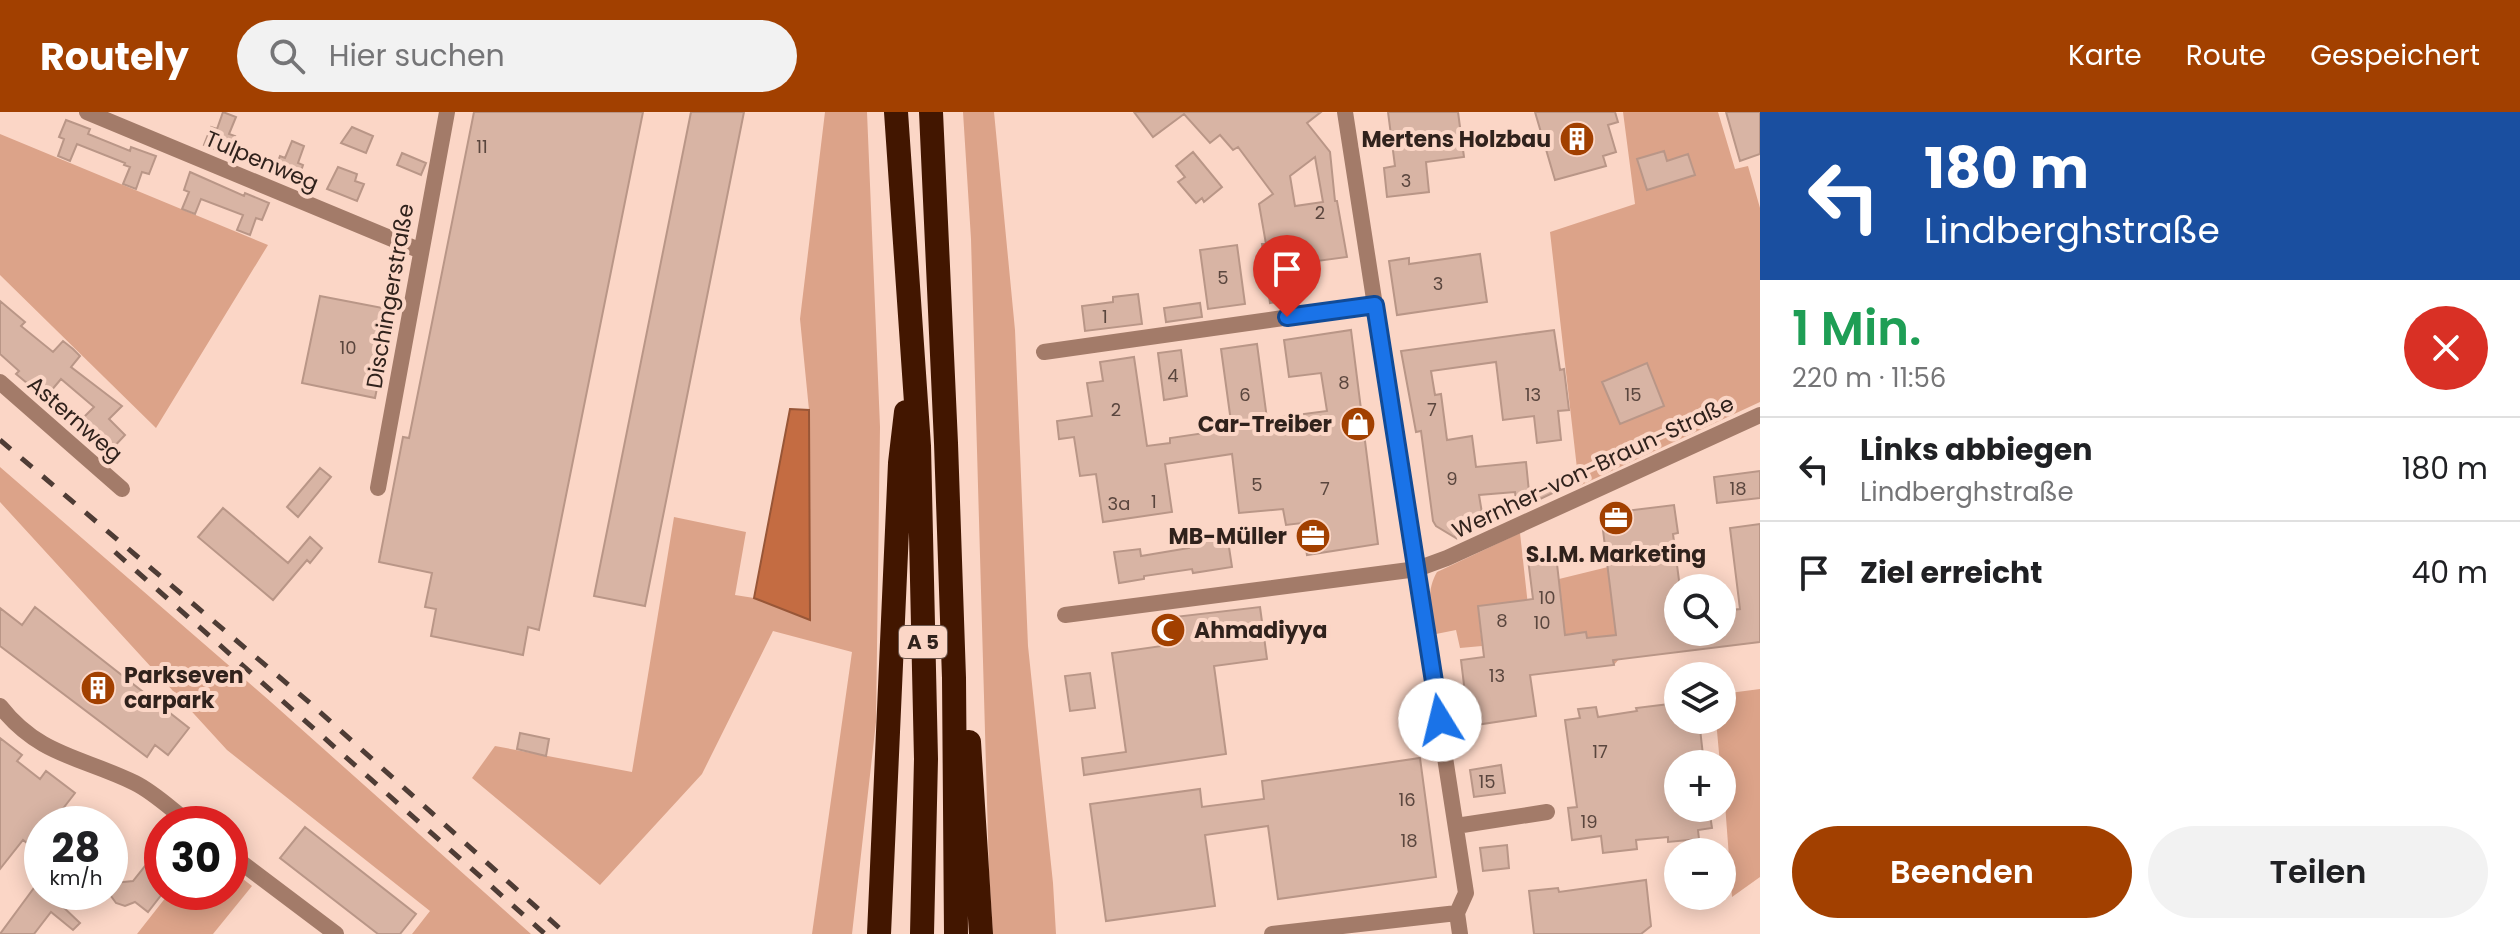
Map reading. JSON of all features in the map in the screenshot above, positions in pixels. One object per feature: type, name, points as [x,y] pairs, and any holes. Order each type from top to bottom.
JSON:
[{"type":"highway","name":"A 5","points":[[896,112],[919,446],[926,743],[922,934]]},
{"type":"highway","name":"A 5","points":[[931,112],[954,678],[956,934]]},
{"type":"highway","points":[[878,928],[900,463],[914,351]]},
{"type":"highway","name":"A 5","points":[[954,678],[968,718],[981,934]]},
{"type":"street","name":"Tulpenweg","points":[[87,112],[421,251]]},
{"type":"street","name":"Dischingerstraße","points":[[378,488],[447,112]]},
{"type":"street","points":[[1345,112],[1466,893],[1457,913],[1460,934]]},
{"type":"street","points":[[1044,352],[1375,305]]},
{"type":"street","name":"Asternweg","points":[[0,382],[122,489]]},
{"type":"street","name":"Wernher-von-Braun-Straße","points":[[1065,615],[1417,569],[1459,553],[1760,415]]},
{"type":"street","points":[[0,706],[13,723],[38,742],[67,758],[102,768],[139,785],[167,806]]},
{"type":"street","points":[[1456,826],[1547,812]]},
{"type":"street","points":[[248,868],[336,934]]},
{"type":"street","points":[[1272,934],[1457,913]]},
{"type":"shaded area","points":[[825,112],[867,112],[880,427],[876,722],[852,934],[812,934],[852,652],[773,631],[702,774],[600,885],[472,778],[495,746],[632,772],[674,517],[746,532],[735,595],[754,598],[810,620],[809,410],[800,319]]},
{"type":"shaded area","points":[[963,112],[994,112],[1015,330],[1028,646],[1056,934],[993,934],[971,239]]},
{"type":"shaded area","points":[[1623,112],[1718,112],[1735,169],[1748,166],[1760,208],[1760,402],[1579,486],[1550,232],[1635,204]]},
{"type":"shaded area","points":[[0,134],[268,245],[156,428],[0,275]]},
{"type":"shaded area","points":[[790,409],[809,410],[810,620],[754,598]]},
{"type":"shaded area","points":[[0,467],[271,702],[531,934],[412,934],[430,911],[227,750],[0,502]]},
{"type":"shaded area","points":[[1520,533],[1531,633],[1478,607],[1482,646],[1460,648],[1456,630],[1436,634],[1430,595],[1437,572]]},
{"type":"shaded area","points":[[1608,567],[1619,659],[1614,665],[1610,636],[1587,643],[1586,632],[1560,635],[1563,614],[1559,579]]},
{"type":"shaded area","points":[[1760,689],[1760,877],[1736,894],[1736,838],[1728,838],[1726,822],[1736,822],[1736,750],[1719,750],[1717,734],[1736,734],[1736,692]]},
{"type":"shaded area","points":[[156,910],[232,910],[213,934],[137,934]]},
{"type":"building","points":[[223,112],[236,117],[229,134],[235,136],[228,154],[204,145],[211,127],[217,129]]},
{"type":"building","points":[[474,112],[643,112],[539,630],[528,627],[523,655],[431,636],[436,609],[425,607],[432,573],[379,562],[403,437],[409,438]]},
{"type":"building","points":[[691,112],[744,112],[645,606],[594,596]]},
{"type":"building","points":[[1134,112],[1321,112],[1307,123],[1330,152],[1335,201],[1347,257],[1287,265],[1292,300],[1270,303],[1262,244],[1266,244],[1259,204],[1273,194],[1238,147],[1233,150],[1220,135],[1210,143],[1184,114],[1153,137]],"holes":[[[1315,157],[1323,202],[1295,206],[1290,176]]]},
{"type":"building","points":[[1388,112],[1458,112],[1464,157],[1426,162],[1429,192],[1387,197],[1384,168],[1395,166]]},
{"type":"building","name":"Mertens Holzbau","points":[[1535,112],[1615,112],[1618,122],[1608,125],[1616,152],[1603,156],[1606,166],[1555,180]]},
{"type":"building","points":[[1726,112],[1760,112],[1760,154],[1740,161]]},
{"type":"building","points":[[66,120],[90,129],[88,134],[130,151],[131,147],[156,156],[149,174],[142,172],[136,189],[123,184],[130,167],[125,163],[77,144],[70,161],[58,156],[64,139],[59,137]]},
{"type":"building","points":[[352,127],[373,136],[366,153],[341,143]]},
{"type":"building","points":[[292,141],[304,146],[298,163],[303,165],[297,183],[273,174],[280,156],[285,158]]},
{"type":"building","points":[[1664,151],[1667,161],[1688,154],[1695,175],[1647,190],[1637,159]]},
{"type":"building","points":[[1193,152],[1222,187],[1204,202],[1202,198],[1196,203],[1178,182],[1185,177],[1176,166]]},
{"type":"building","points":[[402,153],[426,163],[421,175],[397,165]]},
{"type":"building","points":[[338,167],[357,174],[355,181],[364,184],[357,201],[327,189]]},
{"type":"building","points":[[190,172],[244,196],[245,193],[269,203],[262,220],[256,218],[250,235],[237,230],[243,215],[201,199],[195,214],[182,209],[189,192],[184,190]]},
{"type":"building","points":[[1237,245],[1245,304],[1208,309],[1200,250]]},
{"type":"building","points":[[1480,254],[1487,302],[1397,315],[1389,261],[1409,258],[1409,264]]},
{"type":"building","points":[[1138,294],[1142,324],[1085,331],[1082,306],[1113,302],[1113,297]]},
{"type":"building","points":[[320,296],[393,310],[375,398],[302,383]]},
{"type":"building","points":[[0,301],[25,322],[21,326],[53,352],[63,341],[73,349],[80,356],[71,367],[122,406],[109,419],[125,435],[109,452],[78,423],[94,407],[61,379],[45,398],[16,374],[19,371],[0,354]]},
{"type":"building","points":[[1200,303],[1202,317],[1166,322],[1164,308]]},
{"type":"building","points":[[1351,330],[1378,544],[1307,555],[1302,523],[1286,525],[1283,509],[1239,513],[1232,454],[1165,464],[1172,512],[1103,522],[1096,474],[1080,476],[1074,437],[1059,439],[1057,421],[1092,416],[1087,383],[1103,381],[1100,362],[1134,357],[1147,446],[1170,443],[1170,438],[1232,429],[1221,349],[1257,344],[1267,419],[1327,411],[1321,373],[1289,377],[1284,340]]},
{"type":"building","points":[[1554,330],[1560,370],[1564,369],[1569,410],[1558,411],[1561,440],[1537,443],[1534,416],[1503,420],[1496,362],[1431,371],[1435,395],[1441,394],[1447,440],[1472,436],[1476,467],[1526,462],[1529,492],[1554,488],[1555,492],[1517,510],[1515,492],[1479,495],[1482,513],[1454,524],[1456,538],[1433,521],[1421,431],[1416,432],[1401,351]]},
{"type":"building","points":[[1181,350],[1187,396],[1164,400],[1158,353]]},
{"type":"building","points":[[1647,363],[1664,406],[1620,424],[1602,382]]},
{"type":"building","points":[[320,468],[331,477],[298,517],[287,507]]},
{"type":"building","points":[[1760,471],[1760,498],[1717,503],[1714,477]]},
{"type":"building","points":[[1674,505],[1678,533],[1673,534],[1678,574],[1664,574],[1664,646],[1727,646],[1613,660],[1614,665],[1530,675],[1536,716],[1469,726],[1461,660],[1484,657],[1478,606],[1533,599],[1528,559],[1556,555],[1565,635],[1586,632],[1587,638],[1616,635],[1601,514]]},
{"type":"building","points":[[223,508],[288,563],[310,537],[322,548],[310,563],[307,560],[273,600],[198,537]]},
{"type":"building","points":[[1760,524],[1760,642],[1736,645],[1736,609],[1740,609],[1730,528]]},
{"type":"building","points":[[1227,534],[1232,567],[1193,573],[1192,569],[1119,583],[1114,552],[1140,549],[1141,556],[1189,548],[1188,539]]},
{"type":"building","name":"Parkseven carpark","points":[[35,607],[189,728],[168,755],[155,745],[147,757],[0,646],[0,608],[22,625]]},
{"type":"building","points":[[1260,607],[1267,659],[1214,666],[1226,754],[1084,775],[1082,758],[1126,752],[1112,653],[1162,646],[1157,619]]},
{"type":"building","points":[[1090,673],[1095,708],[1070,711],[1065,676]]},
{"type":"building","points":[[1664,705],[1664,734],[1701,734],[1702,750],[1664,750],[1664,822],[1711,822],[1712,828],[1698,830],[1699,838],[1636,840],[1637,849],[1603,853],[1601,836],[1572,840],[1568,808],[1577,807],[1565,720],[1580,718],[1578,709],[1596,707],[1598,717],[1637,711],[1636,708]]},
{"type":"building","points":[[520,733],[549,739],[546,756],[517,749]]},
{"type":"building","points":[[0,738],[22,755],[17,761],[40,779],[46,771],[75,793],[65,806],[24,806],[24,841],[0,869]]},
{"type":"building","points":[[1420,758],[1436,877],[1278,899],[1268,826],[1205,835],[1215,906],[1106,921],[1090,804],[1200,789],[1202,807],[1264,799],[1262,781]]},
{"type":"building","points":[[1501,765],[1505,793],[1474,797],[1470,770]]},
{"type":"building","points":[[305,827],[416,914],[400,934],[378,934],[280,858]]},
{"type":"building","points":[[1507,845],[1509,868],[1483,871],[1480,848]]},
{"type":"building","points":[[144,867],[144,909],[135,902],[128,905],[128,882],[133,881]]},
{"type":"building","points":[[1646,880],[1651,926],[1641,934],[1534,934],[1529,891],[1558,888],[1559,892]]},
{"type":"building","points":[[24,901],[24,910],[66,910],[80,923],[73,930],[51,912],[34,934],[0,934]]},
{"type":"railway","points":[[0,440],[310,703],[566,934]]},
{"type":"railway","points":[[115,552],[545,934]]},
{"type":"place","name":"Mertens Holzbau","points":[[1577,139]]},
{"type":"place","name":"Car-Treiber","points":[[1358,424]]},
{"type":"place","name":"S.I.M. Marketing","points":[[1616,518]]},
{"type":"place","name":"MB-Müller","points":[[1313,536]]},
{"type":"place","name":"Ahmadiyya","points":[[1168,630]]},
{"type":"place","name":"Parkseven carpark","points":[[98,688]]},
{"type":"route","points":[[1287,317],[1375,305],[1440,720]]}]
